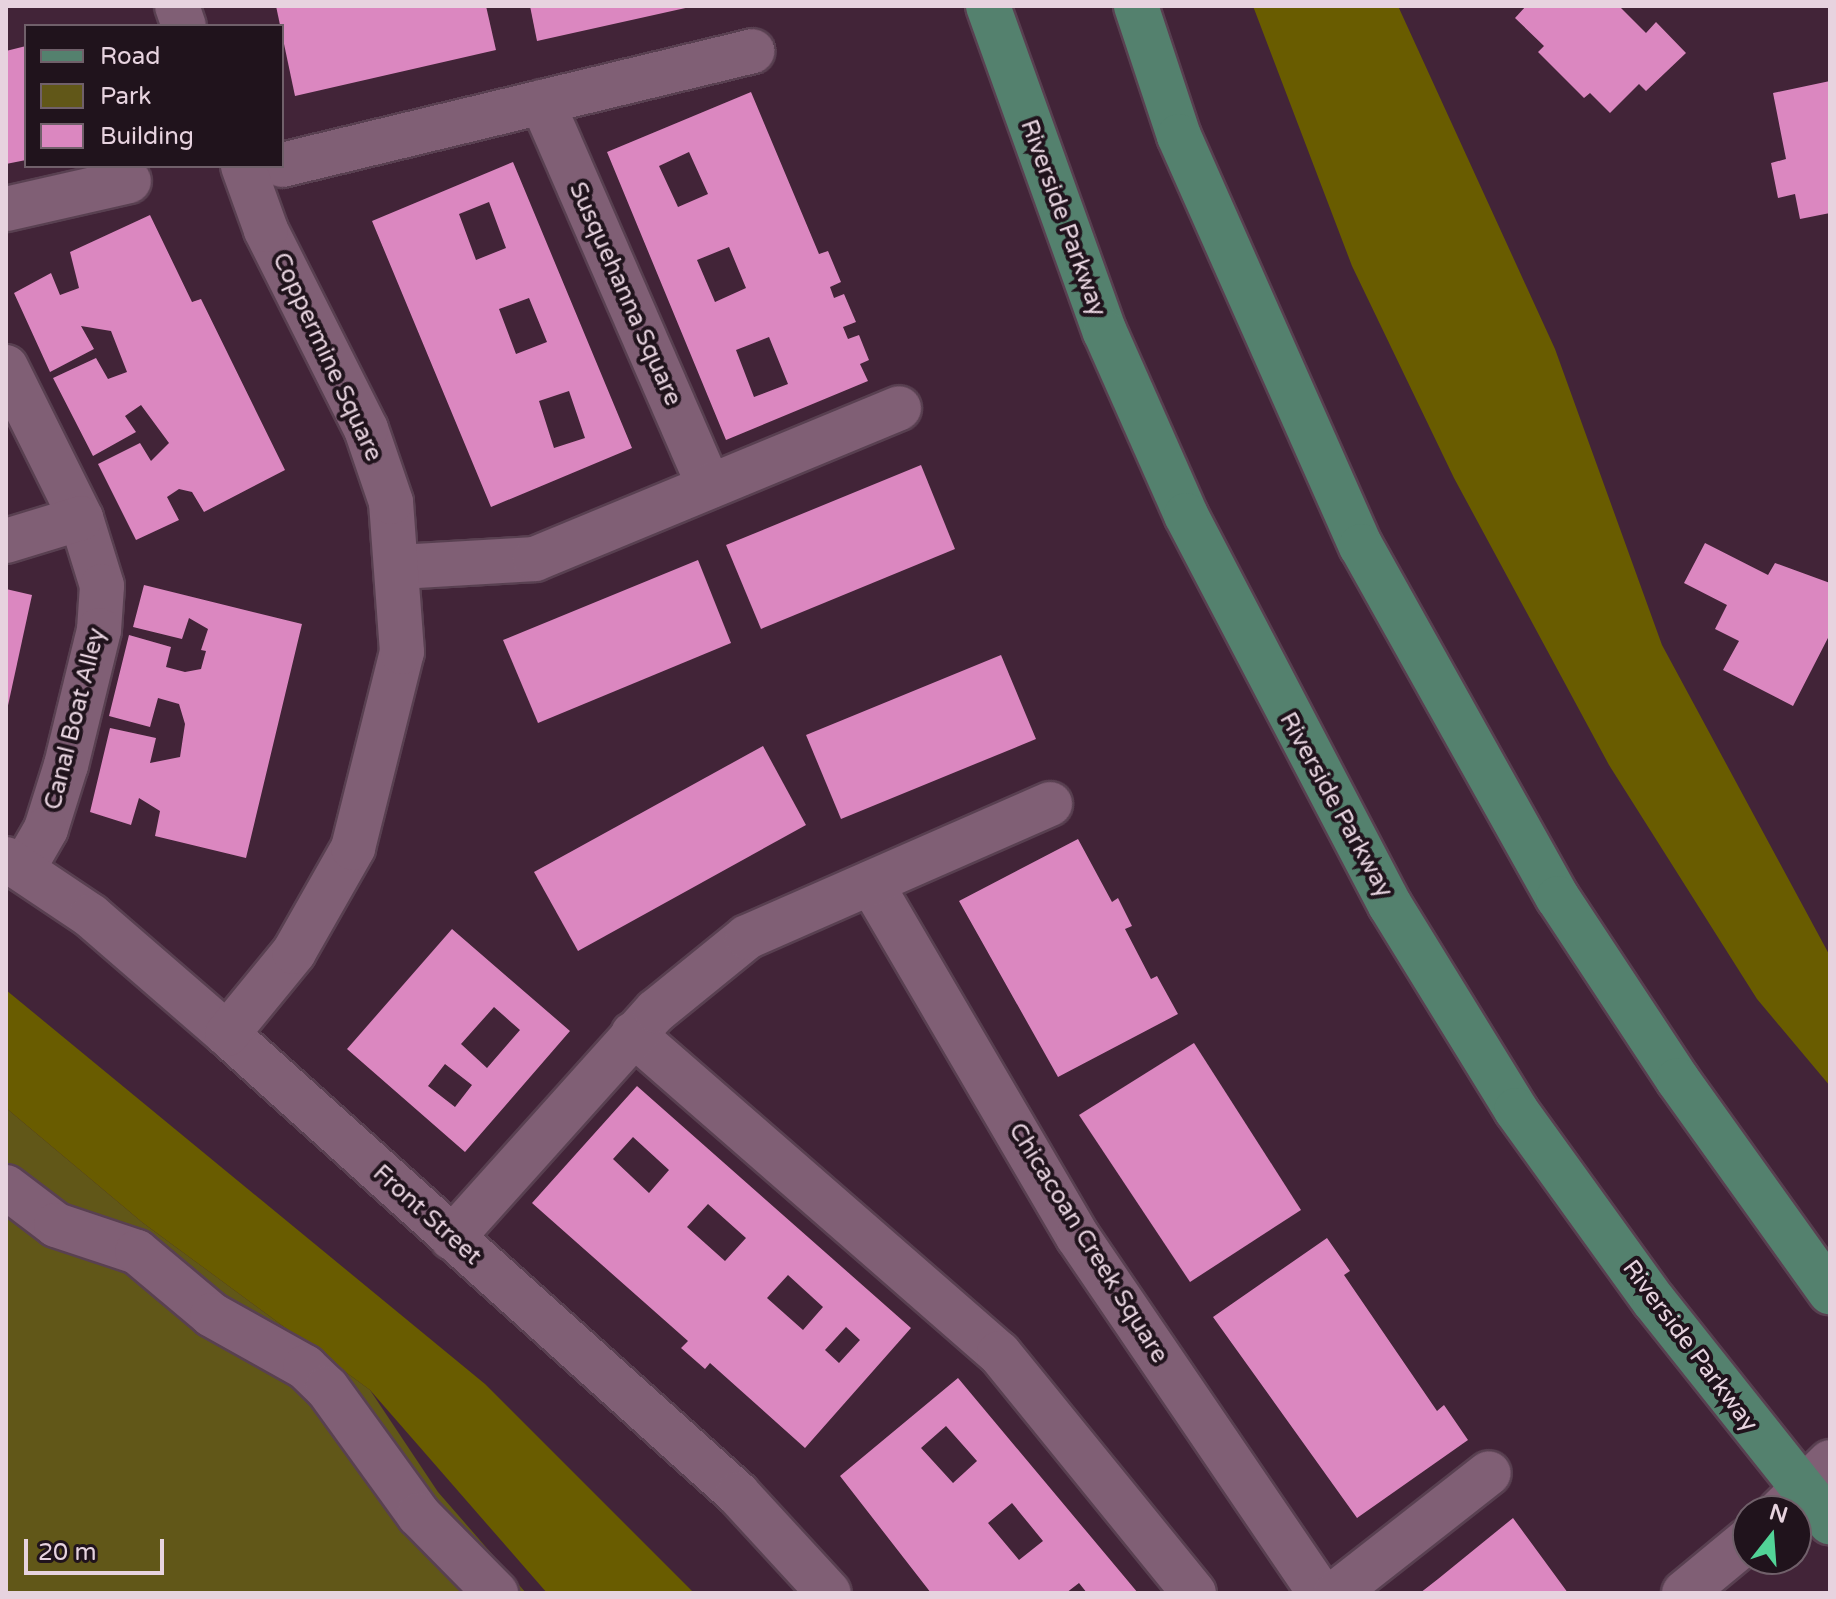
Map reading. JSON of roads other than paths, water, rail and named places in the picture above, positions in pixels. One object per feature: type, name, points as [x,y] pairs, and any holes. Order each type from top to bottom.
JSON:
[{"type":"main road","name":"Riverside Parkway","points":[[988,6],[1111,346],[1276,696],[1382,891],[1516,1110],[1654,1301],[1810,1495]]},
{"type":"main road","points":[[1136,6],[1179,136],[1361,546],[1558,898],[1695,1105],[1830,1292]]},
{"type":"street","points":[[284,163],[752,51]]},
{"type":"street","name":"Susquehanna Square","points":[[542,102],[709,486]]},
{"type":"street","name":"Coppermine Square","points":[[227,1034],[294,952],[353,848],[402,652],[400,567],[391,502],[366,429],[266,230],[262,168]]},
{"type":"street","points":[[6,209],[129,181]]},
{"type":"street","name":"Canal Boat Alley","points":[[6,367],[81,518],[102,586],[99,630],[50,816],[15,864]]},
{"type":"street","points":[[400,567],[535,559],[899,408]]},
{"type":"street","points":[[6,541],[81,518]]},
{"type":"street","points":[[452,1238],[633,1034],[747,937],[1050,804]]},
{"type":"street","name":"Front Street","points":[[15,864],[91,916],[227,1034],[738,1494],[829,1593]]},
{"type":"street","name":"Chicacoan Creek Square","points":[[871,883],[1078,1237],[1320,1593]]},
{"type":"street","points":[[633,1034],[999,1353],[1194,1593]]},
{"type":"street","points":[[6,1187],[56,1225],[137,1252],[212,1315],[305,1367],[327,1388],[419,1515],[496,1593]]},
{"type":"street","points":[[1336,1593],[1489,1473]]},
{"type":"street","points":[[1684,1593],[1732,1553]]}]
